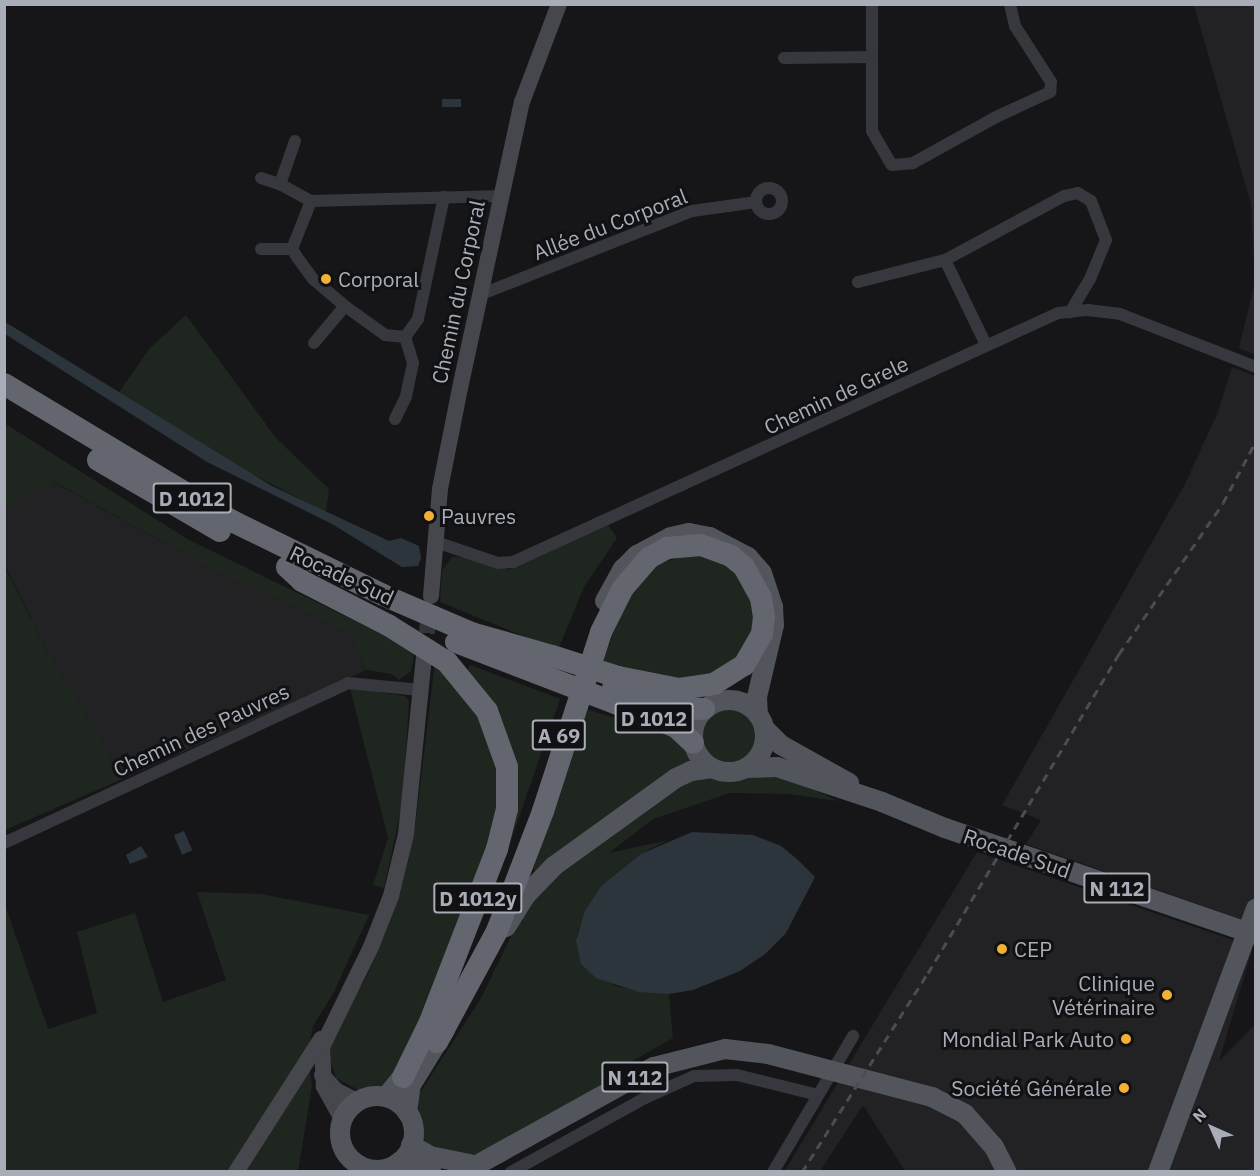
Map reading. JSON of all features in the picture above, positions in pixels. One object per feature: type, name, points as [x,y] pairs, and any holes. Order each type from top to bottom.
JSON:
[{"type":"highway","name":"Rocade Sud","points":[[4,384],[232,521],[461,630],[548,665]]},
{"type":"highway","name":"Rocade Sud","points":[[4,402],[148,493],[286,567],[361,601],[667,707],[704,710]]},
{"type":"highway","name":"A 69","points":[[437,1042],[505,910],[543,811],[601,632],[623,588],[649,558],[683,545],[715,548],[744,567],[761,598],[764,616],[762,634],[744,665],[730,677],[697,688],[613,689]]},
{"type":"highway","name":"D 1012y","points":[[286,567],[302,580],[397,630],[447,662],[487,711],[507,767],[507,809],[497,849],[429,1024],[403,1077]]},
{"type":"highway","name":"Rocade Sud","points":[[613,689],[675,727],[693,743]]},
{"type":"main road","name":"A 69","points":[[403,1077],[433,1035],[488,931],[546,775],[594,629],[614,582],[637,555],[652,544],[689,533],[729,543],[748,557],[762,573],[770,589],[774,625],[758,689],[761,722]]},
{"type":"main road","points":[[399,1162],[411,1145],[414,1131],[407,1112],[411,1085],[478,981],[516,909],[539,880],[676,778],[691,771],[712,768],[735,772],[746,768],[763,747],[761,722],[749,706],[726,700],[704,710],[694,725],[693,743],[697,753],[712,768]]},
{"type":"main road","name":"Rocade Sud","points":[[761,722],[781,745],[882,802]]},
{"type":"main road","name":"Rocade Sud","points":[[746,768],[777,768],[882,802],[945,828],[1193,913],[1254,921]]},
{"type":"main road","points":[[1158,1172],[1254,921]]},
{"type":"main road","name":"N 112","points":[[411,1145],[430,1156],[467,1168],[654,1067],[688,1056],[725,1049],[811,1064],[932,1097],[965,1114],[994,1147],[1007,1172]]},
{"type":"main road","points":[[1146,1172],[1199,1063]]},
{"type":"main road","points":[[386,1097],[403,1077]]},
{"type":"main road","points":[[407,1112],[386,1097],[371,1096],[357,1101],[342,1119],[341,1143],[354,1162],[373,1170],[399,1162],[432,1172]]},
{"type":"street","name":"Chemin du Corporal","points":[[431,596],[440,484],[522,102],[559,4]]},
{"type":"street","points":[[872,4],[872,131],[892,165],[913,163],[996,117],[1050,92],[1051,82],[1015,26],[1010,4]]},
{"type":"street","points":[[784,58],[872,57]]},
{"type":"street","points":[[280,184],[295,141]]},
{"type":"street","points":[[261,178],[280,184],[311,201],[502,196]]},
{"type":"street","points":[[858,282],[945,260],[1064,196],[1086,195],[1106,240],[1090,279],[1070,312]]},
{"type":"street","points":[[471,196],[490,208],[496,226]]},
{"type":"street","points":[[405,337],[418,319],[444,197]]},
{"type":"street","points":[[292,249],[311,201]]},
{"type":"street","name":"Allée du Corporal","points":[[482,294],[692,211],[756,202]]},
{"type":"street","points":[[261,249],[292,249]]},
{"type":"street","points":[[292,249],[313,279],[345,306],[385,335],[405,337]]},
{"type":"street","points":[[945,260],[986,345]]},
{"type":"street","points":[[314,343],[345,306]]},
{"type":"street","name":"Chemin de Grele","points":[[435,543],[498,563],[513,562],[688,485],[1041,318],[1070,312],[1120,314],[1256,367]]},
{"type":"street","points":[[395,419],[406,396],[413,363],[405,337]]},
{"type":"street","points":[[236,1172],[326,1031],[371,947],[391,896],[406,834],[424,658]]},
{"type":"street","name":"Chemin des Pauvres","points":[[4,843],[348,683],[421,690]]},
{"type":"street","points":[[326,1031],[322,1047],[322,1075],[328,1099],[342,1119]]},
{"type":"street","points":[[773,1172],[853,1036]]},
{"type":"street","points":[[322,1075],[337,1091],[357,1101]]},
{"type":"street","points":[[511,1172],[645,1098],[694,1076],[737,1075],[818,1095]]},
{"type":"shaded area","points":[[1194,5],[1255,5],[1255,282],[1251,204]]},
{"type":"shaded area","points":[[442,99],[461,99],[461,107],[442,107]]},
{"type":"shaded area","points":[[1255,282],[1255,355],[1239,348]]},
{"type":"shaded area","points":[[186,315],[276,438],[329,489],[326,512],[244,470],[118,394],[149,349]]},
{"type":"shaded area","points":[[5,322],[272,486],[389,541],[401,538],[419,546],[421,558],[418,566],[402,567],[332,524],[207,462],[5,334]]},
{"type":"shaded area","points":[[1232,367],[1255,376],[1255,924],[1026,844],[1041,820],[1002,805],[1185,484],[1218,412]]},
{"type":"shaded area","points":[[4,423],[189,540],[415,650],[411,671],[399,680],[392,674],[366,670],[351,634],[213,570],[53,481],[5,508]]},
{"type":"shaded area","points":[[52,481],[213,570],[351,634],[366,670],[125,778],[46,649],[5,566],[5,508]]},
{"type":"shaded area","points":[[608,525],[617,538],[584,587],[558,650],[440,602],[442,571],[452,557],[464,557],[508,570]]},
{"type":"shaded area","points":[[689,555],[715,559],[733,569],[754,602],[754,634],[730,667],[683,682],[601,666],[625,602],[640,579],[660,563]]},
{"type":"shaded area","points":[[4,566],[46,649],[125,778],[5,830]]},
{"type":"shaded area","points":[[435,662],[477,703],[498,772],[498,810],[487,848],[413,1035],[391,1079],[382,1088],[360,1091],[336,1078],[328,1054],[335,1029],[367,976],[395,906],[415,828]]},
{"type":"shaded area","points":[[470,665],[560,699],[490,901],[470,947],[513,808],[467,671]]},
{"type":"shaded area","points":[[350,688],[405,696],[409,701],[403,800],[384,888],[373,885],[388,838]]},
{"type":"shaded area","points":[[729,707],[745,712],[753,720],[758,736],[753,752],[745,760],[729,765],[713,760],[705,752],[700,736],[705,720],[713,712]]},
{"type":"shaded area","points":[[587,709],[673,737],[686,749],[691,761],[537,873],[533,869]]},
{"type":"shaded area","points":[[760,773],[786,777],[838,801],[788,794],[730,793],[653,819],[609,853],[668,840],[641,854],[602,885],[578,930],[576,940],[614,986],[669,994],[673,1038],[622,1067],[614,1083],[494,1149],[471,1155],[438,1150],[428,1144],[422,1137],[417,1097],[480,1000],[517,924],[540,888],[681,780],[710,776],[730,782]]},
{"type":"shaded area","points":[[184,831],[192,850],[182,855],[174,835]]},
{"type":"shaded area","points":[[692,832],[753,835],[781,846],[815,877],[786,933],[765,954],[740,971],[693,990],[669,994],[639,992],[596,978],[581,964],[576,940],[585,911],[602,885],[641,854]]},
{"type":"shaded area","points":[[141,846],[148,857],[130,864],[126,855]]},
{"type":"shaded area","points":[[977,852],[1253,947],[1219,1061],[1255,1025],[1255,1171],[905,1171],[863,1105],[820,1171],[784,1172]]},
{"type":"shaded area","points":[[197,892],[261,894],[369,915],[334,992],[313,1026],[308,1055],[312,1086],[298,1171],[5,1171],[4,902],[48,1029],[97,1013],[77,932],[135,913],[163,1002],[226,980]]},
{"type":"tunnel","points":[[424,657],[430,605]]},
{"type":"railway","points":[[802,1172],[928,973],[1119,654],[1223,503],[1256,441]]},
{"type":"place","name":"Corporal","points":[[326,279]]},
{"type":"place","name":"Pauvres","points":[[429,516]]},
{"type":"place","name":"CEP","points":[[1002,949]]},
{"type":"place","name":"Clinique Vétérinaire","points":[[1167,995]]},
{"type":"place","name":"Mondial Park Auto","points":[[1126,1039]]},
{"type":"place","name":"Société Générale","points":[[1124,1088]]}]
